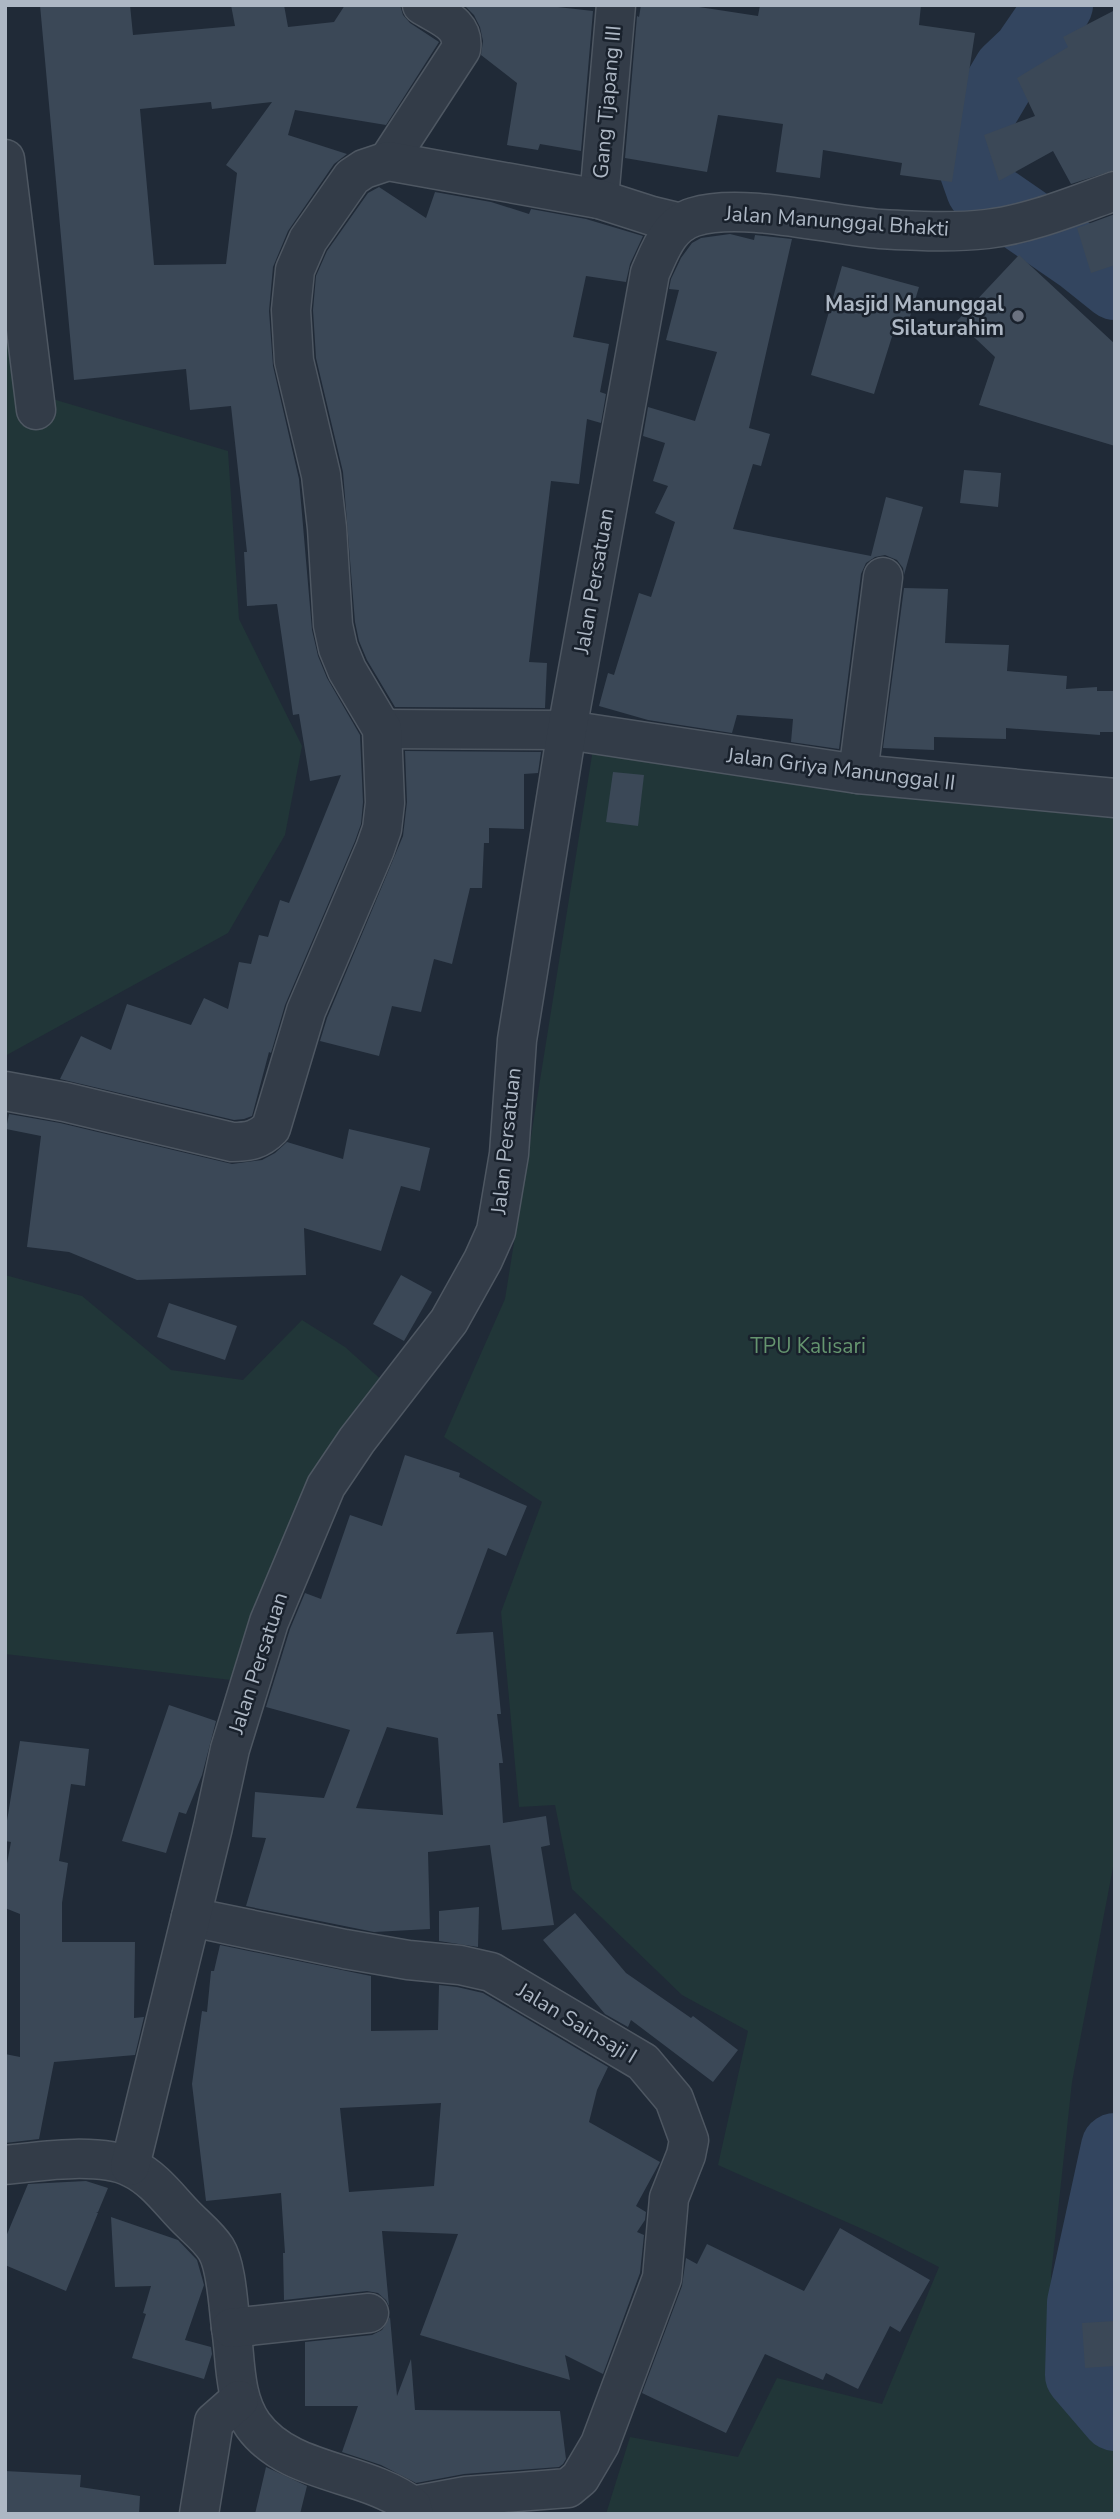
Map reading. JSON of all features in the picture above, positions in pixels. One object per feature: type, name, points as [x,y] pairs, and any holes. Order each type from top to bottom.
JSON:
[{"type":"street","points":[[388,160],[461,49],[463,38],[458,28],[422,5]]},
{"type":"street","name":"Gang Tjapang III","points":[[598,199],[616,5]]},
{"type":"street","points":[[5,159],[36,410]]},
{"type":"street","points":[[5,1091],[65,1102],[209,1139],[241,1142],[263,1136],[271,1128],[306,1011],[382,830],[386,803],[382,729],[347,670],[335,636],[321,475],[293,348],[295,270],[307,240],[352,177],[364,169],[388,160],[598,199],[681,223]]},
{"type":"street","name":"Jalan Manunggal Bhakti","points":[[681,223],[706,214],[742,213],[879,229],[988,229],[1045,215],[1115,191]]},
{"type":"street","name":"Jalan Persatuan","points":[[130,2166],[230,1749],[274,1610],[326,1486],[357,1440],[449,1321],[496,1231],[509,1154],[517,1040],[567,730],[650,273],[667,237],[681,223]]},
{"type":"street","points":[[858,774],[883,577]]},
{"type":"street","name":"Jalan Griya Manunggal II","points":[[382,729],[567,730],[858,774],[1115,798]]},
{"type":"street","name":"Jalan Sainsaji I","points":[[191,1917],[345,1949],[491,1972],[643,2062],[674,2099],[684,2123],[689,2140],[669,2198],[662,2278],[600,2444],[580,2478],[568,2488],[466,2496],[413,2510]]},
{"type":"street","points":[[5,2165],[42,2160],[99,2160],[130,2166],[153,2182],[216,2249],[224,2281],[239,2400],[251,2423],[267,2442],[294,2457],[391,2493],[413,2510]]},
{"type":"street","points":[[231,2328],[369,2313]]},
{"type":"street","points":[[199,2514],[214,2422],[239,2400]]},
{"type":"green space","points":[[5,195],[39,395],[228,451],[239,619],[302,746],[285,835],[228,933],[5,1056]]},
{"type":"green space","name":"TPU Kalisari","points":[[593,749],[1115,813],[1115,1857],[1072,2082],[1051,2275],[1051,2384],[1115,2433],[1115,2514],[606,2514],[630,2437],[738,2457],[777,2378],[882,2404],[939,2267],[878,2236],[718,2165],[748,2031],[682,1995],[572,1889],[555,1805],[519,1807],[501,1612],[542,1502],[444,1437],[505,1299]]},
{"type":"green space","points":[[5,1275],[82,1296],[171,1370],[243,1380],[302,1320],[345,1347],[385,1383],[240,1681],[5,1654]]},
{"type":"building","points":[[40,5],[130,5],[133,35],[235,26],[231,5],[284,5],[288,27],[334,22],[345,5],[400,5],[403,15],[410,23],[439,42],[386,125],[295,110],[288,135],[347,154],[334,164],[288,231],[273,267],[269,311],[273,366],[299,479],[312,630],[327,678],[360,735],[363,802],[361,824],[355,841],[285,1005],[252,1116],[244,1119],[234,1120],[60,1079],[81,1036],[111,1050],[127,1004],[191,1025],[204,998],[228,1009],[239,962],[251,964],[259,935],[268,937],[280,900],[289,903],[341,775],[310,781],[299,714],[293,715],[277,604],[247,606],[244,552],[247,552],[231,406],[190,410],[186,369],[74,380]],"holes":[[[211,102],[212,109],[272,102],[226,165],[237,173],[226,264],[154,265],[140,109]]]},
{"type":"building","points":[[464,5],[540,5],[593,11],[581,151],[540,144],[538,150],[507,145],[517,83],[481,55],[483,41],[480,27],[474,15]]},
{"type":"building","points":[[641,5],[686,5],[758,16],[760,5],[921,5],[919,25],[975,33],[952,182],[900,175],[902,163],[823,150],[820,178],[776,172],[783,124],[718,115],[707,172],[625,158],[637,16],[639,17]]},
{"type":"building","points":[[1115,10],[1115,170],[1071,184],[1053,151],[999,181],[984,135],[1035,116],[1017,78],[1068,47],[1063,37]]},
{"type":"building","points":[[379,187],[426,218],[435,192],[491,202],[529,214],[531,209],[586,219],[643,236],[630,264],[626,282],[586,276],[573,337],[609,344],[600,392],[606,394],[601,423],[587,419],[579,484],[551,481],[529,662],[547,663],[545,708],[395,707],[359,641],[355,622],[343,472],[316,358],[313,310],[316,276],[327,251],[368,193]]},
{"type":"building","points":[[1115,214],[1115,265],[1091,273],[1077,228]]},
{"type":"building","points":[[730,234],[754,240],[755,235],[792,239],[749,428],[770,434],[761,466],[753,464],[733,529],[871,556],[886,497],[923,507],[904,575],[897,560],[885,555],[866,563],[861,574],[839,749],[791,742],[793,719],[737,715],[732,733],[648,720],[599,706],[608,673],[614,675],[639,593],[651,597],[675,522],[655,513],[668,486],[653,481],[665,443],[643,436],[648,407],[695,421],[717,352],[666,340],[679,290],[669,289],[671,279],[692,243],[701,238]]},
{"type":"building","points":[[1019,255],[1115,344],[1115,446],[979,405],[995,357],[957,321]]},
{"type":"building","points":[[842,266],[919,287],[906,330],[895,327],[874,394],[811,375]]},
{"type":"building","points":[[964,470],[1001,473],[998,507],[960,503]]},
{"type":"building","points":[[904,588],[948,589],[945,643],[1009,645],[1007,671],[1067,676],[1066,689],[1097,687],[1097,691],[1115,691],[1115,732],[1100,732],[1100,735],[1006,728],[1006,739],[934,737],[934,750],[883,748]]},
{"type":"building","points":[[405,751],[541,752],[538,773],[524,774],[524,829],[489,828],[489,843],[484,843],[482,888],[470,888],[452,964],[434,959],[421,1012],[392,1006],[379,1056],[320,1041],[327,1018],[403,836],[407,802]]},
{"type":"building","points":[[613,772],[644,775],[638,826],[606,822]]},
{"type":"building","points":[[9,1114],[60,1123],[232,1164],[262,1160],[287,1142],[343,1159],[349,1129],[430,1148],[420,1191],[401,1186],[381,1251],[304,1228],[306,1275],[137,1280],[69,1252],[27,1247],[41,1136],[6,1129]]},
{"type":"building","points":[[401,1275],[432,1292],[404,1341],[373,1324]]},
{"type":"building","points":[[169,1303],[237,1326],[225,1360],[157,1337]]},
{"type":"building","points":[[405,1455],[460,1473],[459,1477],[527,1506],[506,1556],[488,1548],[456,1634],[493,1632],[501,1714],[497,1714],[503,1763],[499,1763],[503,1823],[546,1816],[550,1845],[541,1847],[554,1925],[502,1930],[490,1845],[428,1852],[430,1929],[374,1932],[246,1906],[266,1838],[252,1837],[255,1792],[324,1798],[350,1730],[266,1707],[290,1629],[305,1593],[321,1599],[350,1515],[382,1526]],"holes":[[[387,1727],[438,1738],[443,1815],[356,1808]]]},
{"type":"building","points":[[169,1705],[216,1721],[202,1775],[186,1814],[179,1812],[166,1853],[122,1841]]},
{"type":"building","points":[[20,1741],[89,1749],[85,1786],[71,1784],[59,1861],[68,1863],[62,1903],[62,1942],[135,1942],[134,2018],[144,2017],[135,2055],[54,2062],[39,2139],[5,2143],[5,2054],[20,2057],[20,1914],[5,1908],[5,1874],[11,1842],[5,1841],[5,1833]]},
{"type":"building","points":[[479,1907],[478,1947],[439,1941],[439,1911]]},
{"type":"building","points":[[575,1913],[626,1973],[691,2018],[693,2016],[738,2050],[713,2082],[631,2020],[628,2027],[605,2014],[543,1940]]},
{"type":"building","points":[[220,1945],[371,1976],[371,2031],[438,2030],[439,1985],[483,1993],[608,2067],[597,2090],[589,2122],[660,2162],[636,2206],[646,2212],[645,2220],[637,2232],[644,2235],[640,2273],[603,2374],[565,2355],[570,2380],[420,2335],[458,2234],[382,2231],[389,2306],[378,2293],[367,2291],[284,2300],[285,2253],[281,2193],[206,2201],[192,2084],[202,2011],[207,2012],[211,1971],[214,1971]],"holes":[[[441,2103],[434,2186],[349,2192],[340,2108]]]},
{"type":"building","points":[[86,2181],[108,2188],[66,2291],[5,2265],[5,2239],[28,2184]]},
{"type":"building","points":[[111,2217],[178,2240],[197,2260],[204,2285],[185,2340],[211,2347],[212,2354],[204,2379],[132,2358],[146,2314],[143,2313],[151,2286],[115,2287]]},
{"type":"building","points":[[840,2228],[930,2280],[900,2332],[890,2326],[858,2389],[826,2373],[823,2380],[765,2354],[726,2433],[642,2393],[682,2286],[686,2258],[697,2264],[707,2244],[804,2291]]},
{"type":"building","points":[[390,2317],[397,2396],[411,2359],[415,2410],[560,2411],[566,2459],[563,2464],[559,2467],[464,2474],[416,2483],[381,2465],[342,2452],[358,2406],[305,2406],[305,2342],[372,2335],[382,2330]]},
{"type":"building","points":[[1115,2321],[1115,2366],[1085,2368],[1082,2323]]},
{"type":"building","points":[[266,2467],[307,2486],[300,2514],[255,2514]]},
{"type":"building","points":[[5,2471],[81,2475],[80,2487],[140,2496],[139,2514],[5,2514]]},
{"type":"waterway","points":[[1059,5],[1026,53],[1007,71],[977,122],[968,155],[980,189],[1080,258],[1115,286]]},
{"type":"waterway","points":[[1115,2147],[1081,2303],[1079,2375],[1115,2417]]},
{"type":"place","name":"Masjid Manunggal Silaturahim","points":[[1018,316]]}]
